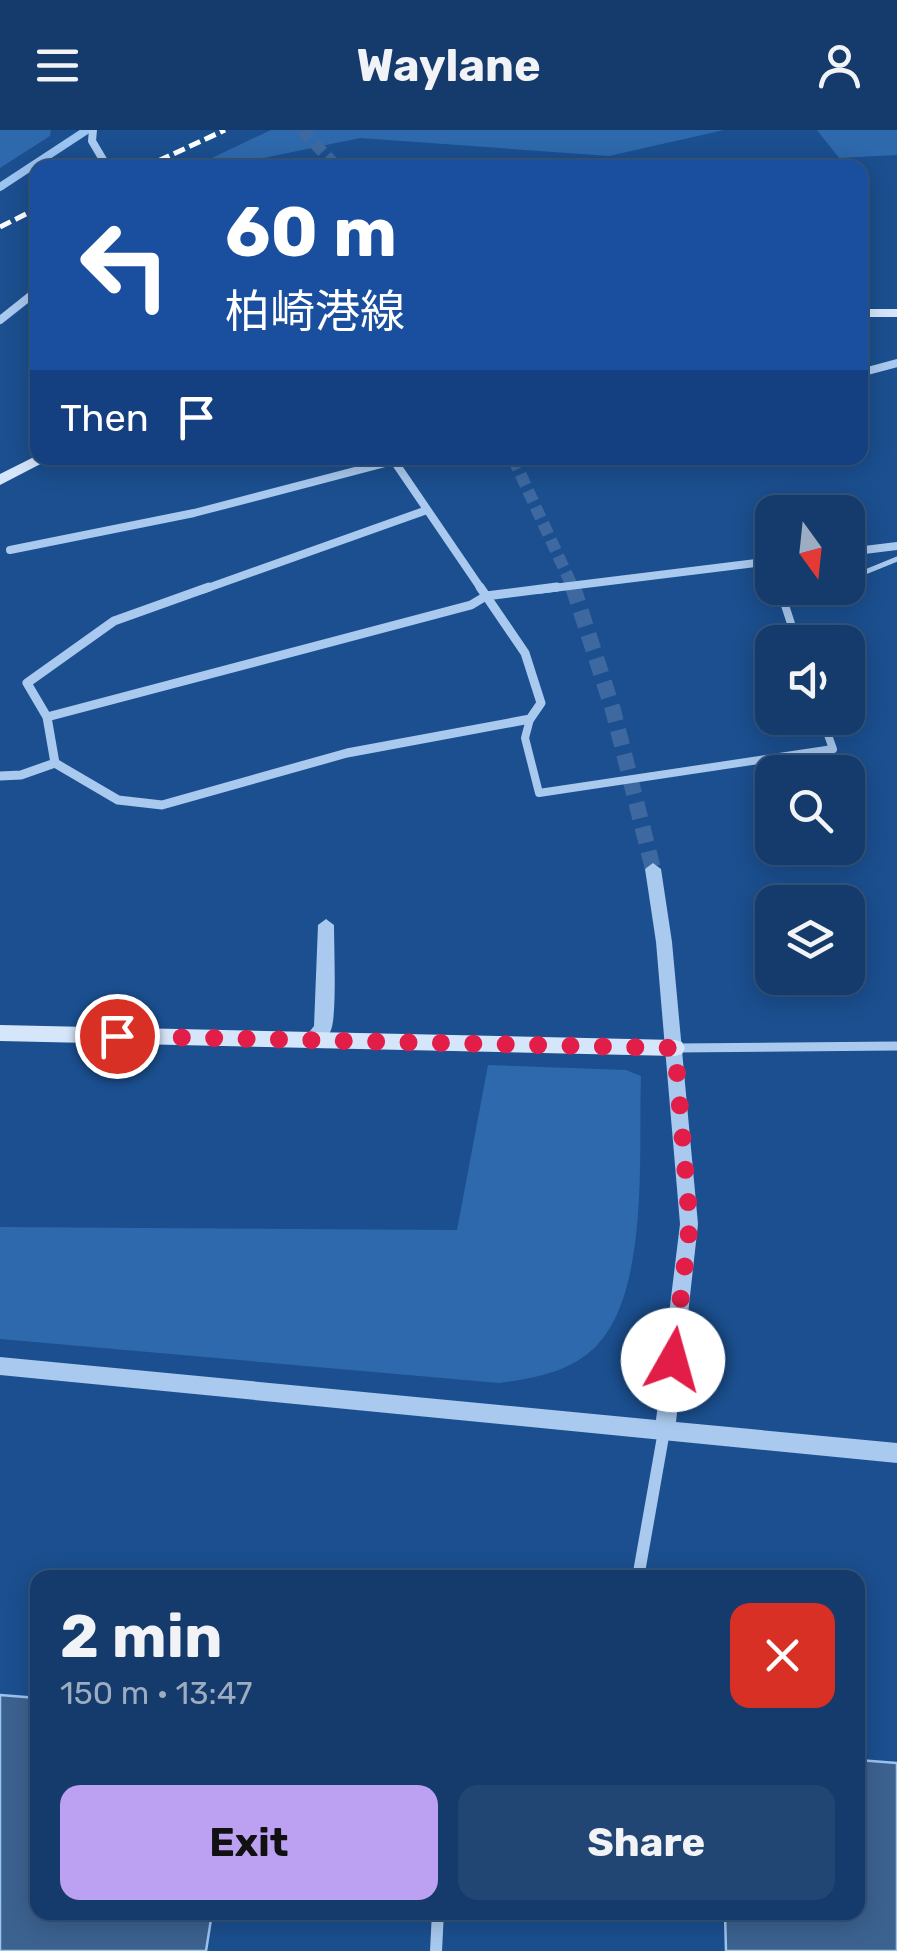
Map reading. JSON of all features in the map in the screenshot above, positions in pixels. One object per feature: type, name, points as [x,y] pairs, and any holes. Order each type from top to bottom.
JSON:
[{"type":"main road","points":[[868,313],[897,314]]},
{"type":"main road","points":[[0,480],[30,465]]},
{"type":"main road","points":[[0,1033],[675,1048]]},
{"type":"street","points":[[93,130],[92,141],[103,160]]},
{"type":"street","points":[[0,320],[30,296]]},
{"type":"street","points":[[868,371],[897,363]]},
{"type":"street","points":[[5,552],[194,513],[370,465]]},
{"type":"street","points":[[396,465],[525,653],[542,704],[530,719],[347,753],[162,805],[136,808],[112,801],[54,763],[46,716],[27,683],[114,621],[426,510]]},
{"type":"street","points":[[865,550],[897,546]]},
{"type":"street","points":[[46,716],[471,605],[486,596],[755,562]]},
{"type":"street","points":[[0,776],[21,775],[54,763]]},
{"type":"street","points":[[639,1570],[665,1429],[690,1224],[675,1048],[653,869]]},
{"type":"street","points":[[312,1040],[324,1029],[326,924]]},
{"type":"street","points":[[675,1048],[897,1046]]},
{"type":"street","points":[[0,1366],[897,1453]]},
{"type":"street","points":[[436,1951],[438,1920]]},
{"type":"lane","points":[[865,572],[897,559]]},
{"type":"lane","points":[[530,719],[524,738],[539,793],[833,749],[828,735]]},
{"type":"shaded area","points":[[0,130],[51,130],[50,136],[0,168]]},
{"type":"shaded area","points":[[271,130],[724,130],[609,156],[360,138],[255,160],[208,160]]},
{"type":"shaded area","points":[[817,130],[897,130],[897,155],[839,158]]},
{"type":"shaded area","points":[[488,1065],[626,1070],[641,1076],[640,1185],[632,1265],[622,1302],[607,1332],[586,1355],[566,1367],[499,1383],[0,1339],[0,1227],[457,1230]]},
{"type":"shaded area","points":[[0,1695],[30,1697],[30,1920],[211,1920],[206,1951],[0,1951]]},
{"type":"shaded area","points":[[865,1761],[897,1763],[897,1951],[726,1951],[725,1920],[865,1920]]},
{"type":"waterway","points":[[41,160],[87,130]]},
{"type":"waterway","points":[[0,187],[30,167]]},
{"type":"tunnel","points":[[302,130],[330,160]]},
{"type":"tunnel","points":[[516,465],[574,590]]},
{"type":"tunnel","points":[[574,590],[613,710],[653,869]]},
{"type":"railway","points":[[160,160],[225,130]]},
{"type":"railway","points":[[0,227],[30,212]]},
{"type":"route","points":[[117,1036],[675,1048],[690,1224],[673,1360]]}]
